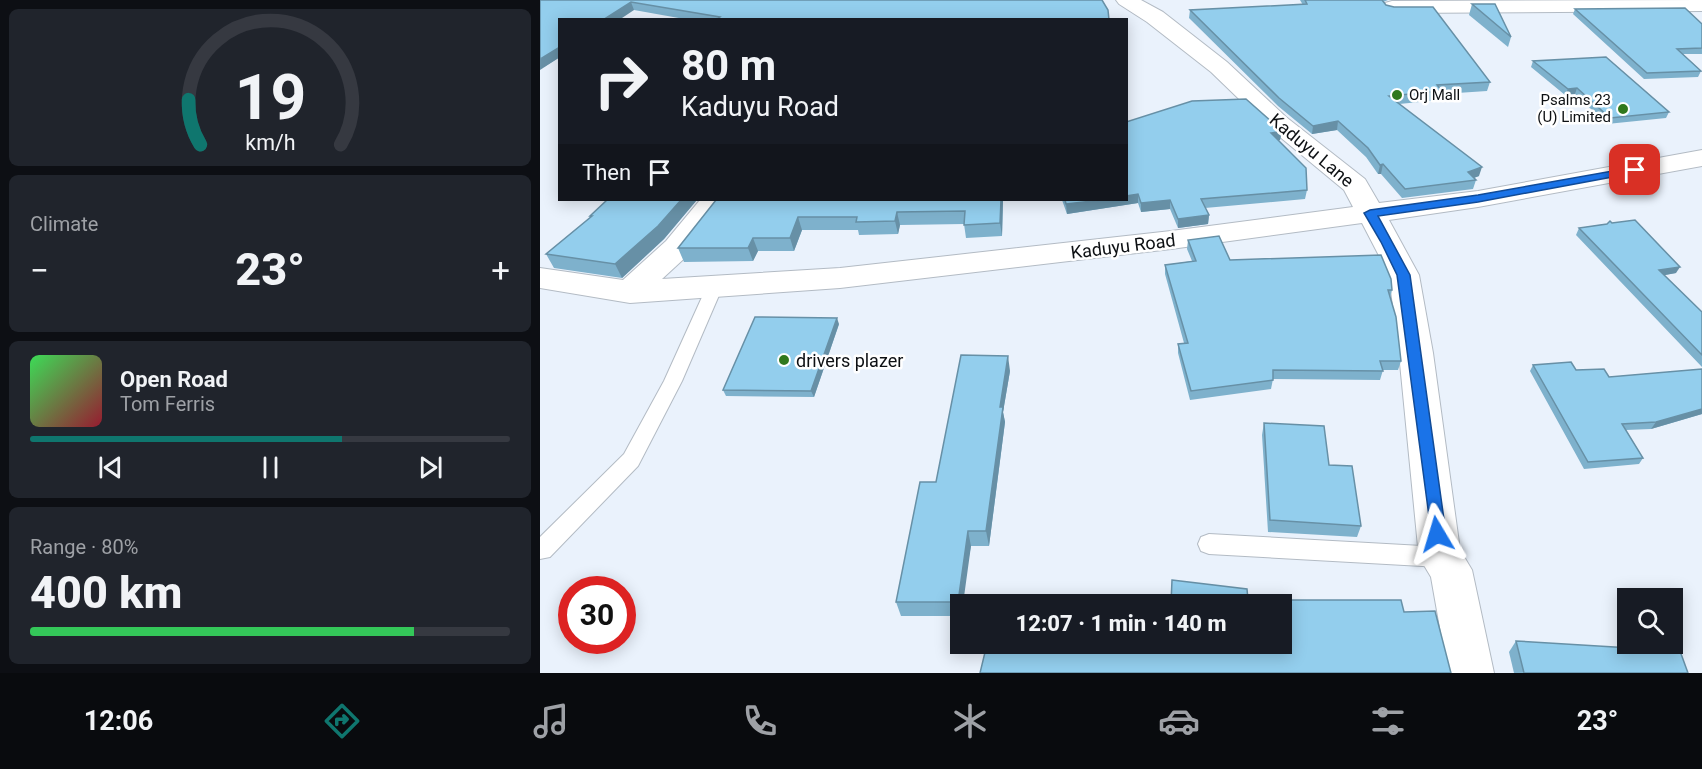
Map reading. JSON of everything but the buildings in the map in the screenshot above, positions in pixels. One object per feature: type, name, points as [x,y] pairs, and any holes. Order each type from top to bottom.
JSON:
[{"type":"street","name":"Kaduyu Lane","points":[[1126,0],[1155,17],[1219,67],[1277,122],[1355,185],[1388,242],[1404,275],[1416,353],[1440,557],[1451,570],[1471,673]]},
{"type":"street","points":[[1392,7],[1702,5]]},
{"type":"street","name":"Kaduyu Road","points":[[540,278],[630,292],[840,278],[1159,242],[1478,199],[1702,158]]},
{"type":"street","points":[[630,292],[677,248],[713,201]]},
{"type":"lane","points":[[542,550],[631,460],[673,381],[715,286]]},
{"type":"lane","points":[[1209,544],[1440,557]]},
{"type":"place","name":"Orj Mall","points":[[1397,95]]},
{"type":"place","name":"Psalms 23 (U) Limited","points":[[1623,109]]},
{"type":"place","name":"drivers plazer","points":[[784,360]]},
{"type":"route","points":[[1437,534],[1416,353],[1404,275],[1388,242],[1370,213],[1478,199],[1635,170]]}]
